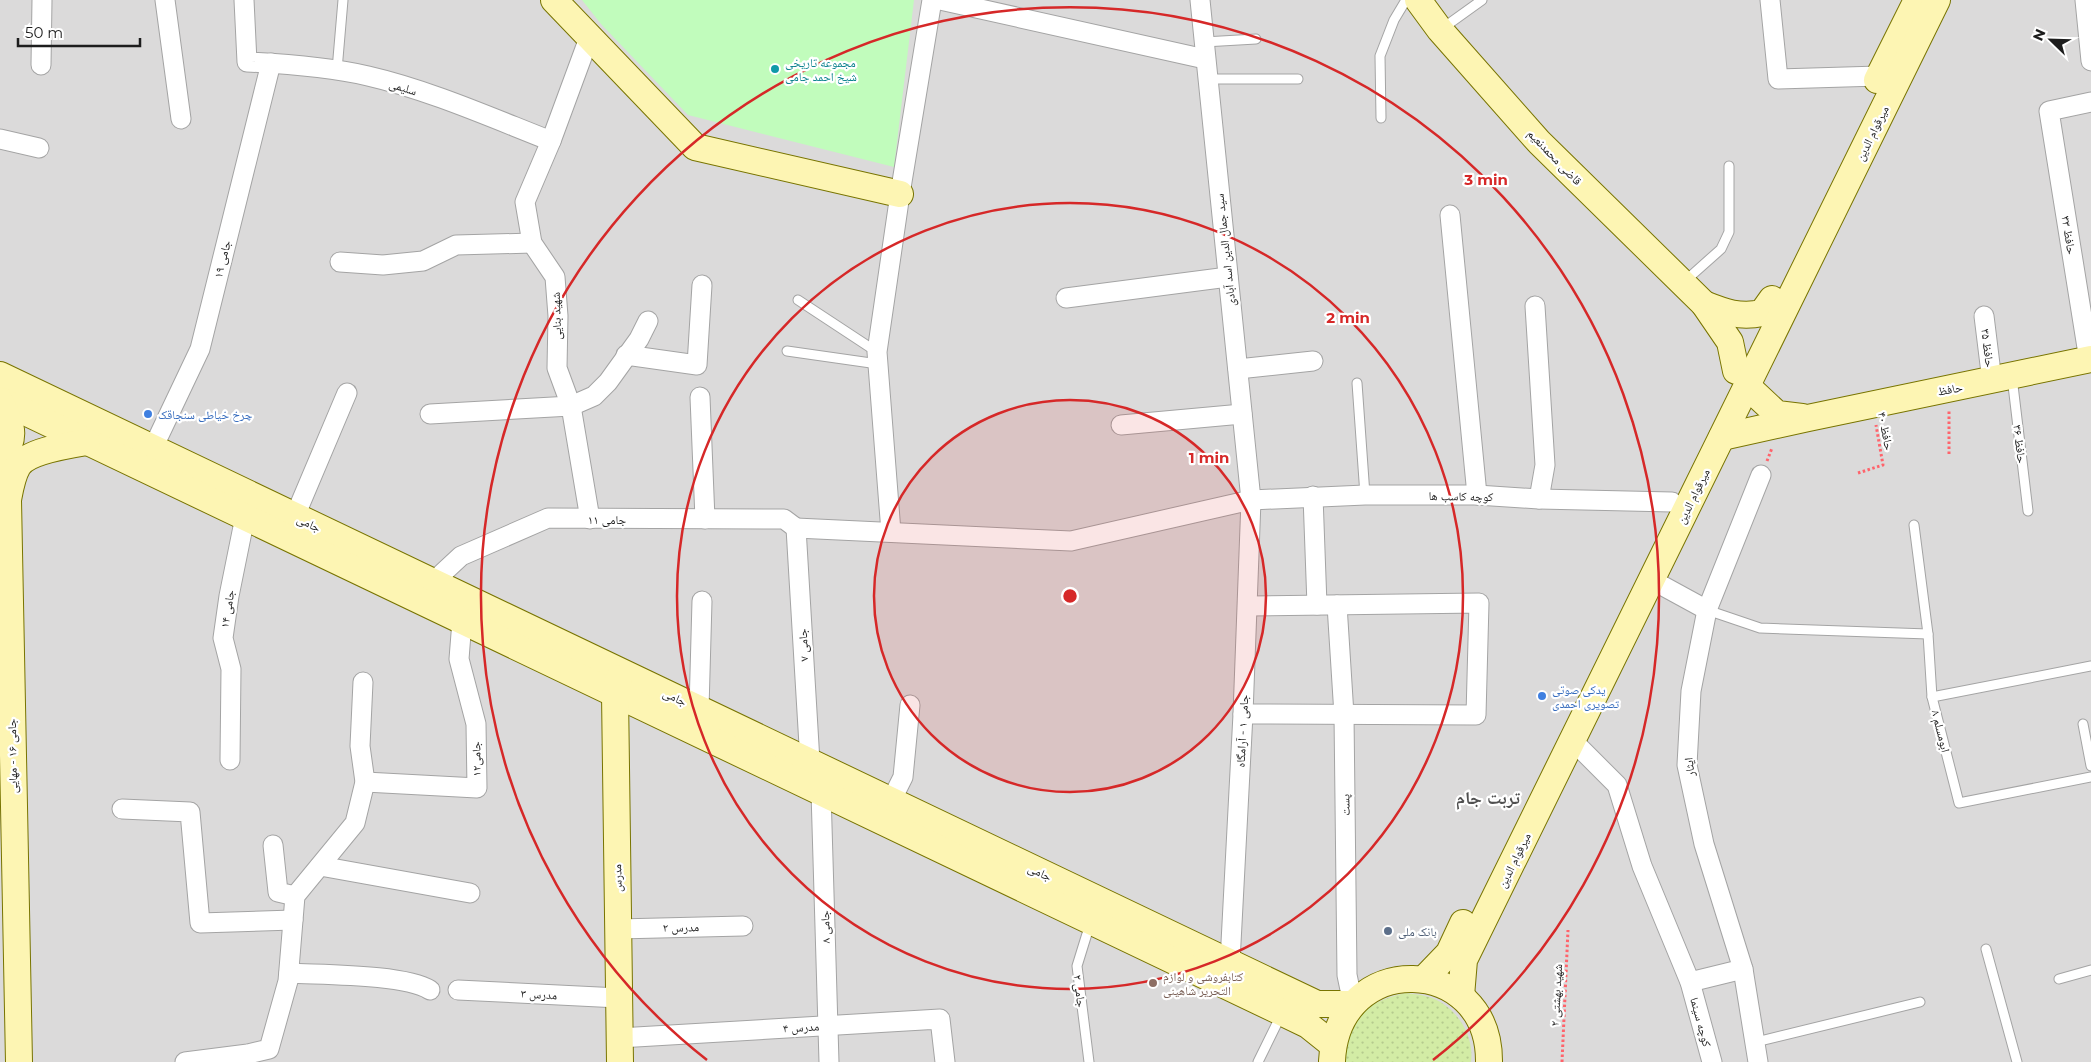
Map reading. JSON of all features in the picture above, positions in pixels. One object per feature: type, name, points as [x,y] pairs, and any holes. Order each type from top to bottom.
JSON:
[{"type":"main road","points":[[554,0],[696,147],[900,194]]},
{"type":"main road","name":"قاضی محمدنعیم","points":[[1418,0],[1440,30],[1539,142],[1704,304],[1730,342],[1742,379]]},
{"type":"main road","name":"میرقوام الدین","points":[[1424,979],[1449,953],[1605,656],[1625,616],[1672,502],[1742,379],[1888,80],[1917,0]]},
{"type":"main road","name":"میرقوام الدین","points":[[1625,616],[1652,580],[1722,437],[1772,299],[1888,80],[1937,0]]},
{"type":"main road","name":"قاضی محمدنعیم","points":[[1704,304],[1728,314],[1747,317],[1762,313],[1772,299]]},
{"type":"main road","name":"حافظ","points":[[1722,437],[2090,360]]},
{"type":"main road","name":"جامی","points":[[0,375],[295,516],[328,544]]},
{"type":"main road","points":[[1742,379],[1777,414],[1808,418]]},
{"type":"main road","points":[[0,400],[10,422],[12,441],[0,468]]},
{"type":"main road","name":"جامی","points":[[0,400],[245,517],[328,544],[368,563],[462,621],[618,683],[699,709],[1317,1004],[1353,1004]]},
{"type":"main road","name":"جامی ۱۶ - مهایی","points":[[19,1062],[4,573],[8,500],[18,465],[31,456],[55,448],[87,442]]},
{"type":"main road","name":"جامی","points":[[368,563],[433,582],[821,792],[1308,1025],[1332,1053]]},
{"type":"main road","name":"میرقوام الدین","points":[[1461,996],[1464,960],[1573,741],[1605,656]]},
{"type":"main road","name":"مدرس","points":[[618,683],[620,1050]]},
{"type":"main road","points":[[0,939],[3,1062]]},
{"type":"main road","points":[[1332,1053],[1340,1023],[1353,1004],[1368,991],[1385,983],[1404,978],[1424,979],[1443,985],[1461,996],[1475,1011],[1484,1028],[1489,1048],[1489,1062]]},
{"type":"street","points":[[41,65],[42,0]]},
{"type":"street","points":[[165,0],[181,119]]},
{"type":"street","name":"سلیمی","points":[[244,0],[247,62],[337,70],[370,76],[440,98],[551,141]]},
{"type":"street","points":[[890,532],[878,358],[900,194],[932,0]]},
{"type":"street","points":[[940,0],[1204,51]]},
{"type":"street","name":"سید جمال الدین اسد آبادی","points":[[1200,0],[1250,500]]},
{"type":"street","points":[[1770,0],[1778,80],[1888,80]]},
{"type":"street","points":[[2086,0],[2091,62]]},
{"type":"street","name":"شهید بنایی","points":[[589,38],[551,141],[525,202],[532,243],[555,277],[558,316],[557,368],[571,406],[590,519]]},
{"type":"street","name":"جامی ۱۹","points":[[154,448],[200,349],[271,63]]},
{"type":"street","name":"حافظ ۳۳","points":[[2090,360],[2049,111],[2091,102]]},
{"type":"street","points":[[0,139],[39,148]]},
{"type":"street","points":[[1450,215],[1477,495]]},
{"type":"street","points":[[340,262],[383,265],[423,261],[456,245],[532,243]]},
{"type":"street","points":[[1066,298],[1228,278]]},
{"type":"street","points":[[626,355],[698,366],[702,286]]},
{"type":"street","points":[[1535,306],[1545,465],[1540,499]]},
{"type":"street","name":"حافظ ۳۵","points":[[1984,316],[2002,379]]},
{"type":"street","points":[[430,414],[571,406],[594,396],[608,382],[639,339],[648,321]]},
{"type":"street","points":[[1238,369],[1313,361]]},
{"type":"street","points":[[295,516],[347,393]]},
{"type":"street","points":[[700,397],[705,519]]},
{"type":"street","points":[[1121,425],[1242,414]]},
{"type":"street","name":"ایثار","points":[[1758,1062],[1743,969],[1704,844],[1687,765],[1691,691],[1707,610],[1761,475]]},
{"type":"street","name":"کوچه کاسب ها","points":[[890,532],[1072,541],[1250,500],[1365,494],[1477,495],[1540,499],[1672,502]]},
{"type":"street","points":[[1314,496],[1317,605]]},
{"type":"street","name":"جامی ۱ - آرامگاه","points":[[1230,962],[1248,606],[1250,500]]},
{"type":"street","name":"جامی ۱۴","points":[[230,760],[231,669],[223,638],[228,596],[245,517]]},
{"type":"street","name":"جامی ۱۱","points":[[433,582],[461,556],[548,518],[784,519],[796,528],[890,532]]},
{"type":"street","name":"جامی ۷","points":[[796,528],[810,762]]},
{"type":"street","points":[[1652,580],[1707,610]]},
{"type":"street","points":[[699,709],[702,601]]},
{"type":"street","points":[[1243,714],[1476,715],[1479,603],[1248,606]]},
{"type":"street","name":"پست","points":[[1336,605],[1344,714],[1347,975],[1353,1004]]},
{"type":"street","name":"جامی۱۲","points":[[365,782],[477,788],[476,724],[459,659],[462,621]]},
{"type":"street","points":[[185,1062],[248,1058],[269,1049],[288,980],[295,896],[355,823],[365,782],[360,746],[363,682]]},
{"type":"street","points":[[891,801],[903,777],[910,705]]},
{"type":"street","name":"کوچه سینما","points":[[1573,741],[1617,784],[1642,866],[1690,982],[1712,1062]]},
{"type":"street","name":"جامی ۸","points":[[821,792],[829,1062]]},
{"type":"street","points":[[122,809],[190,812],[200,923],[293,920]]},
{"type":"street","points":[[273,845],[278,892],[295,896]]},
{"type":"street","points":[[320,866],[470,893]]},
{"type":"street","name":"مدرس ۲","points":[[618,929],[743,926]]},
{"type":"street","points":[[1690,982],[1743,969]]},
{"type":"street","points":[[289,973],[387,979],[422,985],[430,990]]},
{"type":"street","name":"مدرس ۳","points":[[458,990],[619,998]]},
{"type":"street","name":"مدرس ۴","points":[[620,1050],[829,1026],[940,1019],[945,1062]]},
{"type":"lane","points":[[337,70],[343,0]]},
{"type":"lane","points":[[1381,118],[1380,56],[1394,20],[1406,0]]},
{"type":"lane","points":[[1440,30],[1482,0]]},
{"type":"lane","points":[[1204,51],[1256,39]]},
{"type":"lane","points":[[1207,79],[1298,79]]},
{"type":"lane","points":[[1682,284],[1721,249],[1729,232],[1729,166]]},
{"type":"lane","points":[[798,300],[878,358]]},
{"type":"lane","points":[[787,351],[878,358]]},
{"type":"lane","name":"حافظ ۳۶","points":[[2002,379],[2028,511]]},
{"type":"lane","points":[[1357,382],[1365,494]]},
{"type":"lane","name":"ابومسلم ۸","points":[[1914,525],[1928,634],[1932,697],[1959,803],[2091,777]]},
{"type":"lane","points":[[1707,610],[1760,628],[1928,634]]},
{"type":"lane","points":[[1932,697],[2091,666]]},
{"type":"lane","points":[[2083,724],[2091,766]]},
{"type":"lane","name":"جامی ۲","points":[[1089,1062],[1077,966],[1091,922]]},
{"type":"lane","points":[[1986,949],[2017,1062]]},
{"type":"lane","points":[[2059,979],[2091,970]]},
{"type":"lane","points":[[1756,1042],[1920,1002]]},
{"type":"lane","points":[[1258,1062],[1282,1012]]},
{"type":"path","points":[[1949,389],[1949,454]]},
{"type":"path","name":"حافظ ۴۰","points":[[1858,473],[1883,465],[1872,405]]},
{"type":"path","name":"شهید بهشتی ۲","points":[[1562,1062],[1568,930]]},
{"type":"shaded area","points":[[0,0],[2091,0],[2091,1062],[0,1062]]},
{"type":"green space","name":"مجموعه تاریخی شیخ احمد جامی","points":[[582,0],[914,0],[894,167],[688,115],[601,24]]},
{"type":"green space","points":[[1405,993],[1435,999],[1453,1012],[1466,1030],[1471,1051],[1471,1062],[1345,1062],[1350,1035],[1354,1024],[1361,1015],[1379,1002]]},
{"type":"place","name":"مجموعه تاریخی شیخ احمد جامی","points":[[775,69]]},
{"type":"place","name":"چرخ خیاطی سنجاقک","points":[[148,414]]},
{"type":"place","name":"یدکی صوتی تصویری احمدی","points":[[1542,696]]},
{"type":"place","name":"بانک ملی","points":[[1388,931]]},
{"type":"place","name":"کتابفروشی و لوازم التحریر شاهینی","points":[[1153,983]]},
{"type":"district","name":"تربت جام","points":[[1488,798]]}]
